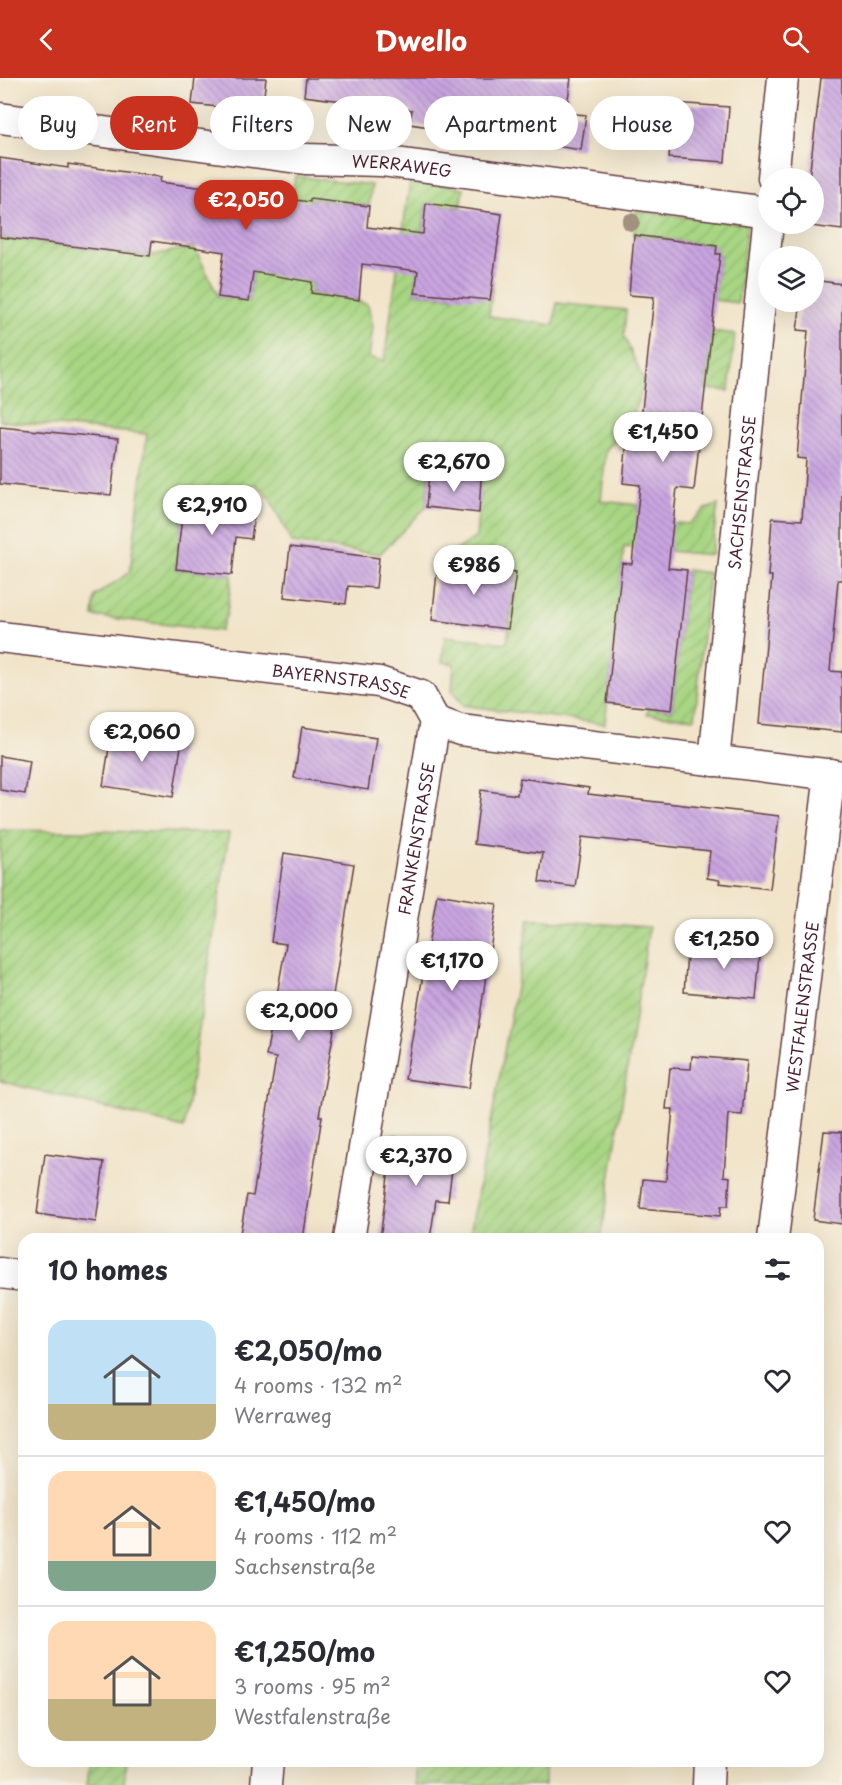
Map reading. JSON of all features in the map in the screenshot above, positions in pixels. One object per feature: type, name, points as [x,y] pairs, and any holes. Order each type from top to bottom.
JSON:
[{"type":"street","points":[[773,168],[783,78]]},
{"type":"street","name":"WERRAWEG","points":[[0,118],[305,159],[381,161],[758,211]]},
{"type":"street","name":"SACHSENSTRASSE","points":[[714,761],[767,234]]},
{"type":"street","name":"BAYERNSTRASSE","points":[[0,637],[379,682],[421,696],[435,721]]},
{"type":"street","points":[[435,721],[460,730],[836,775]]},
{"type":"street","name":"FRANKENSTRASSE","points":[[350,1233],[435,721]]},
{"type":"street","name":"WESTFALENSTRASSE","points":[[774,1233],[836,775]]},
{"type":"street","points":[[0,1273],[18,1275]]},
{"type":"street","points":[[266,1785],[268,1767]]},
{"type":"street","points":[[708,1785],[709,1767]]},
{"type":"green space","points":[[295,176],[372,185],[369,206],[310,199],[300,279],[312,282],[311,293],[350,298],[368,305],[373,326],[369,358],[384,361],[410,181],[464,188],[461,208],[426,203],[415,293],[453,297],[456,276],[493,281],[489,316],[554,325],[557,303],[626,310],[624,336],[645,383],[628,427],[606,450],[601,501],[638,505],[637,520],[688,524],[706,509],[718,505],[711,555],[624,547],[605,724],[462,705],[452,690],[454,664],[442,662],[445,636],[507,643],[516,572],[438,563],[476,537],[481,479],[429,474],[426,507],[380,554],[292,543],[269,497],[256,484],[184,499],[176,569],[232,575],[227,613],[220,631],[93,616],[95,596],[130,572],[147,434],[0,421],[0,237],[148,256],[194,247],[219,297],[249,301],[255,255],[283,259]]},
{"type":"green space","points":[[636,211],[747,224],[738,303],[714,300],[720,255],[716,254],[717,246],[634,235]]},
{"type":"green space","points":[[711,331],[735,334],[729,391],[705,389]]},
{"type":"green space","points":[[687,570],[709,573],[695,718],[647,714],[648,708],[672,710]]},
{"type":"green space","points":[[0,830],[229,833],[184,1128],[0,1081]]},
{"type":"green space","points":[[529,919],[649,927],[602,1233],[470,1233]]},
{"type":"green space","points":[[89,1767],[126,1767],[124,1785],[87,1785]]},
{"type":"green space","points":[[415,1767],[545,1767],[545,1785],[415,1785]]},
{"type":"building","points":[[195,78],[266,78],[264,96],[210,96],[210,106],[198,105],[198,96],[193,96]]},
{"type":"building","points":[[306,78],[571,78],[568,96],[424,96],[424,126],[412,124],[412,96],[326,96],[326,99],[304,96]]},
{"type":"building","points":[[821,78],[842,78],[842,230],[824,228],[824,168],[810,168]]},
{"type":"building","points":[[694,104],[729,107],[725,162],[669,158],[670,150],[694,150]]},
{"type":"building","points":[[578,114],[586,115],[581,150],[578,150]]},
{"type":"building","points":[[0,158],[68,168],[68,164],[161,177],[160,182],[310,202],[310,199],[369,206],[367,227],[423,234],[426,203],[502,214],[490,300],[415,293],[418,271],[362,264],[359,300],[311,293],[312,282],[253,272],[249,301],[218,297],[224,252],[152,241],[150,256],[0,237]]},
{"type":"building","points":[[634,235],[717,246],[716,254],[720,254],[694,490],[677,488],[668,568],[687,570],[672,710],[607,703],[622,563],[632,564],[640,485],[623,483],[628,427],[640,429],[654,297],[629,295]]},
{"type":"building","points":[[824,282],[842,284],[842,580],[838,580],[830,671],[842,672],[842,732],[759,724],[772,576],[768,576],[772,518],[802,520],[806,459],[797,458],[808,331],[797,330],[800,312],[824,312]]},
{"type":"building","points":[[0,427],[118,439],[111,495],[0,484]]},
{"type":"building","points":[[429,474],[481,479],[479,513],[426,507]]},
{"type":"building","points":[[184,499],[255,508],[251,539],[236,537],[232,575],[176,569]]},
{"type":"building","points":[[290,547],[379,558],[376,588],[348,586],[346,604],[284,597]]},
{"type":"building","points":[[438,563],[516,572],[508,629],[432,620]]},
{"type":"building","points":[[302,727],[376,738],[368,790],[294,778]]},
{"type":"building","points":[[112,729],[182,740],[173,797],[103,786]]},
{"type":"building","points":[[0,756],[30,761],[25,794],[0,790]]},
{"type":"building","points":[[520,778],[589,788],[588,794],[779,816],[770,889],[719,883],[720,880],[707,878],[710,851],[582,837],[575,887],[539,882],[543,853],[474,844],[481,790],[517,795]]},
{"type":"building","points":[[284,853],[354,864],[332,1001],[339,1002],[319,1116],[322,1116],[304,1233],[240,1233],[247,1195],[253,1196],[276,1058],[266,1056],[286,944],[271,942]]},
{"type":"building","points":[[437,894],[497,904],[469,1088],[405,1079]]},
{"type":"building","points":[[705,940],[761,945],[756,999],[684,992],[687,954],[703,955]]},
{"type":"building","points":[[692,1056],[747,1061],[742,1115],[728,1114],[724,1176],[730,1177],[728,1206],[721,1206],[720,1216],[640,1209],[643,1179],[666,1181],[673,1109],[666,1109],[670,1068],[691,1069]]},
{"type":"building","points":[[824,1131],[842,1132],[842,1224],[813,1220]]},
{"type":"building","points":[[393,1137],[455,1145],[448,1201],[436,1200],[431,1233],[381,1233]]},
{"type":"building","points":[[45,1154],[104,1162],[96,1222],[37,1214]]}]
